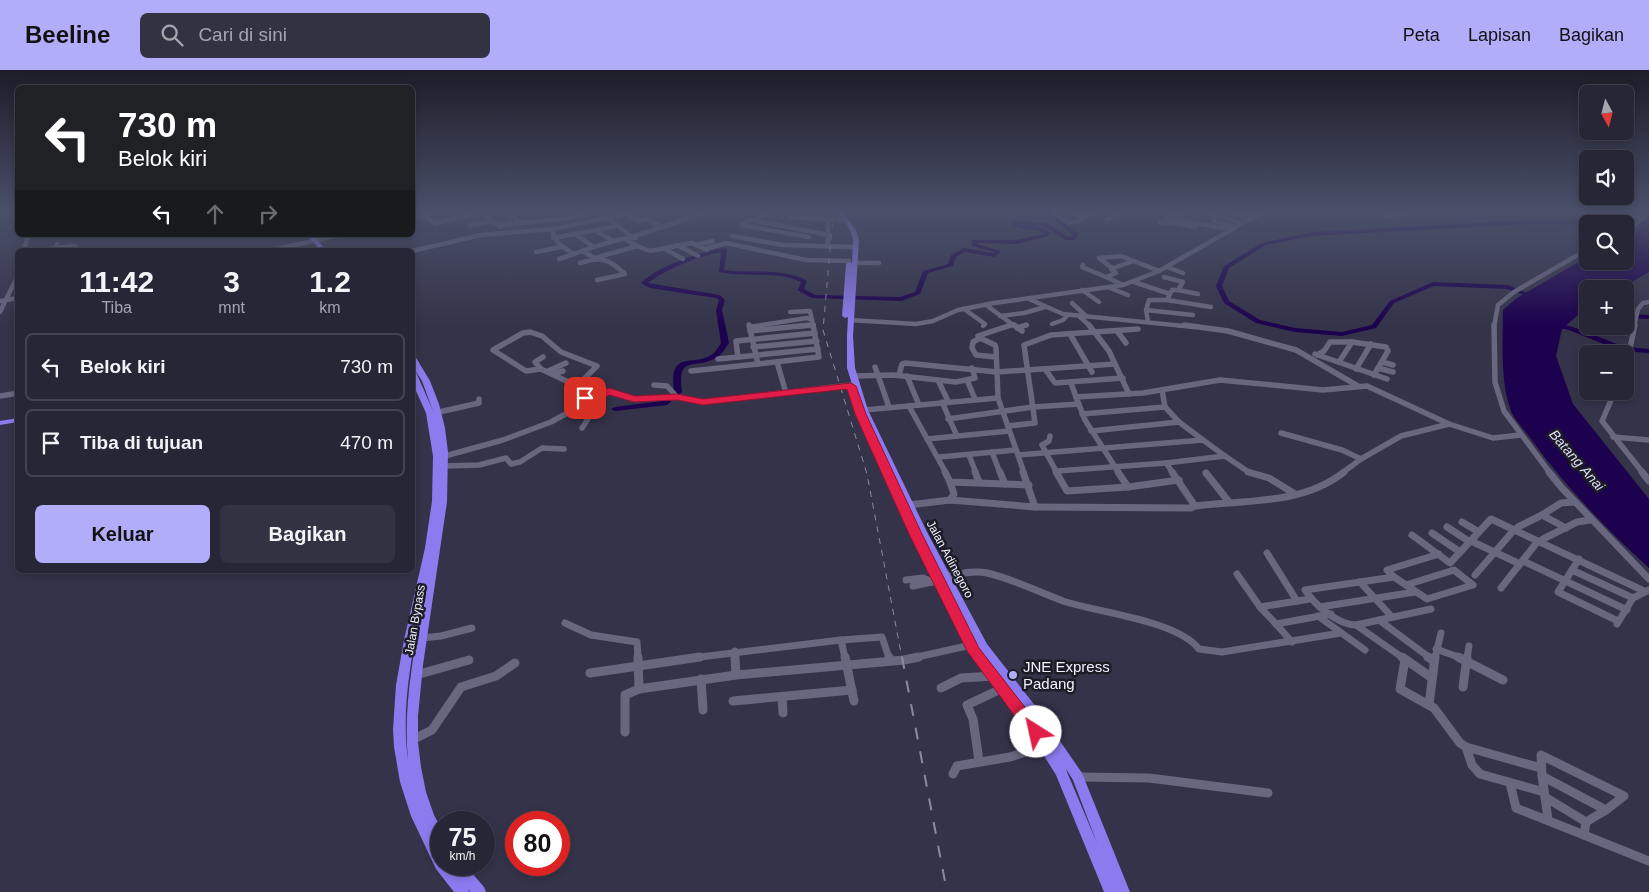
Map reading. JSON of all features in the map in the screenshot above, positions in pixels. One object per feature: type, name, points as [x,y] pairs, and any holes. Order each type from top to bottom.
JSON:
[{"type":"highway","points":[[852,249],[853,255]]},
{"type":"highway","points":[[853,255],[854,249]]},
{"type":"highway","name":"Jalan Adinegoro","points":[[853,255],[848,303],[846,366],[852,381],[909,504],[938,579],[971,645],[1062,772],[1111,892]]},
{"type":"highway","name":"Jalan Adinegoro","points":[[847,336],[850,320],[848,303]]},
{"type":"highway","name":"Jalan Bypass","points":[[415,364],[439,412],[445,461],[443,514],[415,675],[410,719],[415,775],[430,817]]},
{"type":"highway","name":"Jalan Bypass","points":[[415,377],[423,389],[432,420],[438,463],[435,508],[402,687],[399,728],[403,772],[415,814],[430,846]]},
{"type":"highway","name":"Jalan Adinegoro","points":[[852,381],[860,414],[919,533]]},
{"type":"highway","points":[[0,420],[15,418]]},
{"type":"highway","points":[[0,424],[15,419]]},
{"type":"highway","name":"Jalan Adinegoro","points":[[938,579],[983,647],[1036,715],[1078,777],[1124,892]]},
{"type":"highway","name":"Jalan Bypass","points":[[450,876],[462,892]]},
{"type":"highway","points":[[466,876],[480,892]]},
{"type":"street","points":[[536,252],[549,249]]},
{"type":"street","points":[[565,249],[574,254]]},
{"type":"street","points":[[559,259],[587,249]]},
{"type":"street","points":[[580,263],[625,249]]},
{"type":"street","points":[[665,249],[683,259]]},
{"type":"street","points":[[686,249],[698,256]]},
{"type":"street","points":[[756,249],[817,261],[853,255]]},
{"type":"street","points":[[837,249],[879,263]]},
{"type":"street","points":[[850,320],[916,324],[933,321],[964,309],[1050,294],[1109,288],[1134,282],[1160,272],[1196,249]]},
{"type":"street","points":[[582,251],[598,260],[611,260],[625,274],[597,280]]},
{"type":"street","points":[[1106,277],[1116,273],[1110,270],[1112,268],[1099,258],[1120,255],[1160,272]]},
{"type":"street","points":[[1579,255],[1500,301],[1496,309],[1494,352],[1499,400],[1521,435],[1574,502],[1649,578]]},
{"type":"street","points":[[1112,268],[1133,261]]},
{"type":"street","points":[[1083,265],[1082,267],[1123,285]]},
{"type":"street","points":[[1167,267],[1183,273]]},
{"type":"street","points":[[1164,278],[1182,281],[1178,290]]},
{"type":"street","points":[[0,312],[15,281]]},
{"type":"street","points":[[1134,282],[1170,294]]},
{"type":"street","points":[[1109,288],[1128,295]]},
{"type":"street","points":[[1082,290],[1099,302]]},
{"type":"street","points":[[1167,300],[1172,290],[1198,294]]},
{"type":"street","points":[[0,301],[15,298]]},
{"type":"street","points":[[1029,299],[1068,315],[1221,329],[1317,355],[1387,380]]},
{"type":"street","points":[[1148,322],[1146,310],[1150,300],[1167,300],[1210,307]]},
{"type":"street","points":[[1631,345],[1637,314],[1642,303],[1649,302]]},
{"type":"street","points":[[1072,303],[1086,316]]},
{"type":"street","points":[[986,305],[1017,328]]},
{"type":"street","points":[[996,322],[1002,318],[1045,307]]},
{"type":"street","points":[[964,309],[985,324],[983,326]]},
{"type":"street","points":[[1146,310],[1193,314]]},
{"type":"street","points":[[691,371],[819,356],[810,311],[790,312]]},
{"type":"street","points":[[1052,324],[1063,320],[1068,315]]},
{"type":"street","points":[[1078,315],[1096,332],[1123,378],[1129,394]]},
{"type":"street","points":[[758,364],[749,325],[753,323],[807,318],[813,322]]},
{"type":"street","points":[[1117,318],[1126,330]]},
{"type":"street","points":[[978,336],[988,331],[1027,325]]},
{"type":"street","points":[[927,439],[1035,424],[1024,345],[1048,336],[1138,329]]},
{"type":"street","points":[[1117,331],[1126,343]]},
{"type":"street","points":[[577,386],[598,367],[561,352],[542,336],[525,332],[493,350],[526,371],[541,369],[577,386],[578,391],[588,400]]},
{"type":"street","points":[[738,357],[735,342],[815,333]]},
{"type":"street","points":[[1070,334],[1092,372]]},
{"type":"street","points":[[996,357],[976,356],[972,348],[973,342],[980,338],[994,343],[996,357],[998,398],[1035,507]]},
{"type":"street","points":[[753,347],[817,341]]},
{"type":"street","points":[[1317,355],[1324,351],[1330,342],[1352,342],[1387,348],[1382,362],[1374,375]]},
{"type":"street","points":[[1339,362],[1352,342]]},
{"type":"street","points":[[1356,369],[1370,344]]},
{"type":"street","points":[[718,359],[818,349]]},
{"type":"street","points":[[1299,351],[1358,386]]},
{"type":"street","points":[[541,369],[535,362],[543,357]]},
{"type":"street","points":[[777,362],[786,393]]},
{"type":"street","points":[[899,375],[902,364],[905,362],[997,372],[1115,364]]},
{"type":"street","points":[[1382,362],[1393,365]]},
{"type":"street","points":[[550,372],[566,364]]},
{"type":"street","points":[[875,367],[889,408]]},
{"type":"street","points":[[654,385],[662,385],[675,395],[703,402],[786,393],[877,375],[899,375],[938,380],[967,380],[975,378],[972,368]]},
{"type":"street","points":[[1378,368],[1392,372]]},
{"type":"street","points":[[1045,369],[1053,383],[1123,378]]},
{"type":"street","points":[[550,372],[563,370]]},
{"type":"street","points":[[907,376],[919,405]]},
{"type":"street","points":[[938,380],[948,418],[957,436]]},
{"type":"street","points":[[967,380],[976,399]]},
{"type":"street","points":[[1076,397],[1129,394],[1220,380],[1323,390],[1358,386],[1378,390],[1449,424],[1496,439],[1521,435]]},
{"type":"street","points":[[1071,383],[1082,414],[1091,431],[1116,466],[1128,487]]},
{"type":"street","points":[[1162,390],[1166,407],[1179,422],[1250,473],[1272,479],[1295,494]]},
{"type":"street","points":[[445,461],[554,421],[588,400],[609,391],[634,399],[675,395]]},
{"type":"street","points":[[0,396],[15,394]]},
{"type":"street","points":[[864,410],[998,398]]},
{"type":"street","points":[[439,412],[473,406],[479,403],[479,399]]},
{"type":"street","points":[[1610,400],[1602,417],[1613,437],[1649,481]]},
{"type":"street","points":[[948,418],[1033,407],[1078,404]]},
{"type":"street","points":[[909,406],[939,457],[950,482],[954,494],[950,500]]},
{"type":"street","points":[[576,407],[588,419],[582,428]]},
{"type":"street","points":[[1082,414],[1166,407]]},
{"type":"street","points":[[1091,431],[1179,422]]},
{"type":"street","points":[[909,504],[950,500],[1035,507],[1186,509],[1195,506],[1259,500],[1295,494],[1326,484],[1361,459],[1401,436],[1449,424]]},
{"type":"street","points":[[1281,433],[1298,441],[1349,451],[1361,459]]},
{"type":"street","points":[[1050,436],[1049,441],[1042,444],[1067,490],[1128,487],[1179,480]]},
{"type":"street","points":[[1613,437],[1649,440]]},
{"type":"street","points":[[939,457],[992,452],[1046,453],[1204,440]]},
{"type":"street","points":[[445,461],[479,465],[506,458],[511,464],[520,462],[542,448],[564,448]]},
{"type":"street","points":[[992,452],[1005,484]]},
{"type":"street","points":[[969,454],[979,482]]},
{"type":"street","points":[[1056,471],[1166,463],[1225,456]]},
{"type":"street","points":[[1166,463],[1195,506]]},
{"type":"street","points":[[1206,473],[1229,502]]},
{"type":"street","points":[[950,482],[1029,485]]},
{"type":"street","points":[[1475,575],[1516,528],[1562,503],[1574,502]]},
{"type":"street","points":[[1542,515],[1566,528]]},
{"type":"street","points":[[1412,535],[1450,562],[1491,519],[1516,528],[1646,591]]},
{"type":"street","points":[[1501,588],[1541,540],[1577,522],[1590,520]]},
{"type":"street","points":[[1462,522],[1479,532]]},
{"type":"street","points":[[1447,527],[1471,542],[1563,580],[1627,610]]},
{"type":"street","points":[[1432,532],[1460,552]]},
{"type":"street","points":[[1267,553],[1297,601]]},
{"type":"street","points":[[1406,585],[1454,570],[1473,585],[1427,599],[1415,592],[1386,570],[1438,554]]},
{"type":"street","points":[[1579,560],[1557,590],[1559,593],[1617,623],[1633,598],[1646,591]]},
{"type":"street","points":[[1572,570],[1633,598]]},
{"type":"street","points":[[913,586],[938,579],[978,572],[987,573],[1064,601],[1109,611],[1150,624],[1191,640],[1199,649],[1220,652],[1292,642],[1339,632],[1353,625],[1431,609]]},
{"type":"street","points":[[1237,574],[1260,607],[1292,642]]},
{"type":"street","points":[[1394,576],[1305,590],[1310,599],[1320,607],[1353,625],[1432,678]]},
{"type":"street","points":[[906,580],[938,579]]},
{"type":"street","points":[[1360,582],[1392,617]]},
{"type":"street","points":[[1320,607],[1415,592]]},
{"type":"street","points":[[1260,607],[1310,599]]},
{"type":"street","points":[[1276,624],[1331,614]]},
{"type":"street","points":[[1318,616],[1365,650]]},
{"type":"street","points":[[1379,620],[1434,661]]},
{"type":"street","points":[[565,623],[591,635],[635,640],[638,644],[639,689]]},
{"type":"street","points":[[422,638],[441,636],[472,628]]},
{"type":"street","points":[[1429,705],[1434,661],[1441,633]]},
{"type":"street","points":[[590,673],[734,651],[882,637],[890,661]]},
{"type":"street","points":[[841,640],[854,701]]},
{"type":"street","points":[[625,732],[625,695],[639,689],[736,675],[922,657],[971,645]]},
{"type":"street","points":[[1463,686],[1470,646]]},
{"type":"street","points":[[1436,649],[1467,660],[1503,680]]},
{"type":"street","points":[[734,651],[736,675]]},
{"type":"street","points":[[415,675],[469,660]]},
{"type":"street","points":[[1405,660],[1400,689],[1438,712],[1455,738],[1466,747],[1542,772],[1606,810]]},
{"type":"street","points":[[412,740],[432,730],[460,687],[496,676],[515,663]]},
{"type":"street","points":[[941,688],[960,676],[985,678],[994,676]]},
{"type":"street","points":[[701,679],[703,710]]},
{"type":"street","points":[[979,762],[973,719],[967,704],[1003,688]]},
{"type":"street","points":[[733,701],[852,690]]},
{"type":"street","points":[[782,697],[783,713]]},
{"type":"street","points":[[953,774],[955,766],[1022,754],[1044,746]]},
{"type":"street","points":[[1466,747],[1472,765],[1480,774],[1510,782],[1545,795],[1586,822]]},
{"type":"street","points":[[1548,820],[1540,760],[1541,755],[1624,796],[1586,822]]},
{"type":"street","points":[[1078,777],[1110,775],[1154,778],[1268,793]]},
{"type":"street","points":[[1510,782],[1516,808],[1649,861]]},
{"type":"street","points":[[1584,835],[1586,822]]},
{"type":"water","name":"Batang Anai","points":[[1634,249],[1649,249],[1649,272],[1634,281],[1579,280],[1579,314],[1562,329],[1556,356],[1573,404],[1649,499],[1649,568],[1617,538],[1572,490],[1544,457],[1512,412],[1503,372],[1503,310],[1517,298],[1579,262],[1579,270],[1634,270]]},
{"type":"waterway","points":[[615,409],[664,403],[678,392],[676,380],[680,367],[715,356],[725,343],[719,310],[722,300],[718,296],[650,286],[644,283],[682,262],[724,250],[721,271],[784,274],[804,281],[801,290],[814,297],[901,299],[918,293],[925,272],[951,265],[953,256],[964,250],[995,255],[998,251],[991,249]]},
{"type":"waterway","points":[[1255,249],[1226,267],[1219,286],[1226,302],[1258,322],[1295,330],[1342,334],[1374,327],[1392,302],[1433,284],[1508,287],[1534,297]]},
{"type":"waterway","points":[[1634,316],[1649,317]]},
{"type":"waterway","points":[[1554,325],[1571,328],[1624,349],[1649,351]]},
{"type":"railway","points":[[830,249],[823,330],[867,474],[902,658]]},
{"type":"railway","points":[[902,657],[947,892]]},
{"type":"place","name":"JNE Express Padang","points":[[1013,675]]},
{"type":"route","points":[[585,398],[588,400],[609,391],[630,399],[677,397],[703,402],[851,386],[860,414],[938,580],[974,651],[1036,732]]}]
